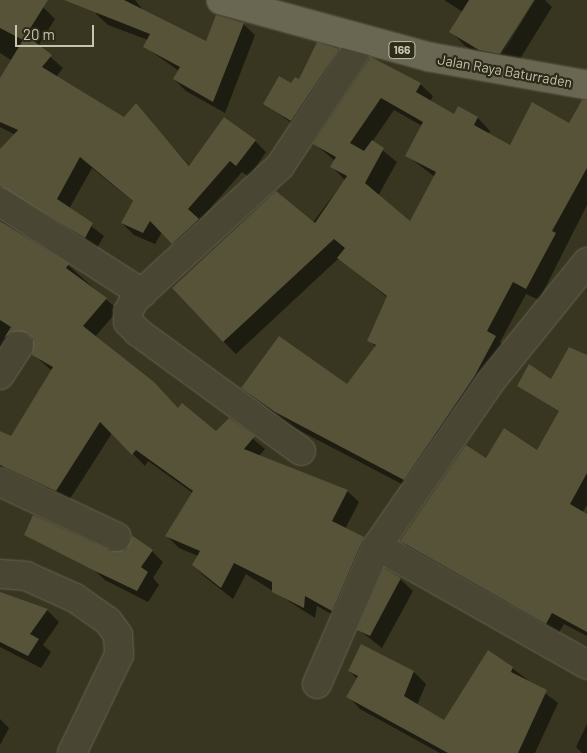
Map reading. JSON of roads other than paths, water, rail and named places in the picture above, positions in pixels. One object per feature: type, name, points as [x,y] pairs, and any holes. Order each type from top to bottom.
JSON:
[{"type":"main road","name":"Jalan Raya Baturraden","points":[[221,0],[464,65],[587,85]]},
{"type":"street","points":[[301,451],[133,327],[128,312],[142,293],[280,166],[364,39]]},
{"type":"street","points":[[0,202],[142,293]]},
{"type":"street","points":[[317,684],[377,546],[490,381],[587,262]]},
{"type":"street","points":[[0,375],[19,346]]},
{"type":"street","points":[[0,482],[117,537]]},
{"type":"street","points":[[377,546],[587,665]]},
{"type":"street","points":[[0,574],[26,576],[75,598],[108,621],[118,635],[119,655],[72,753]]}]
